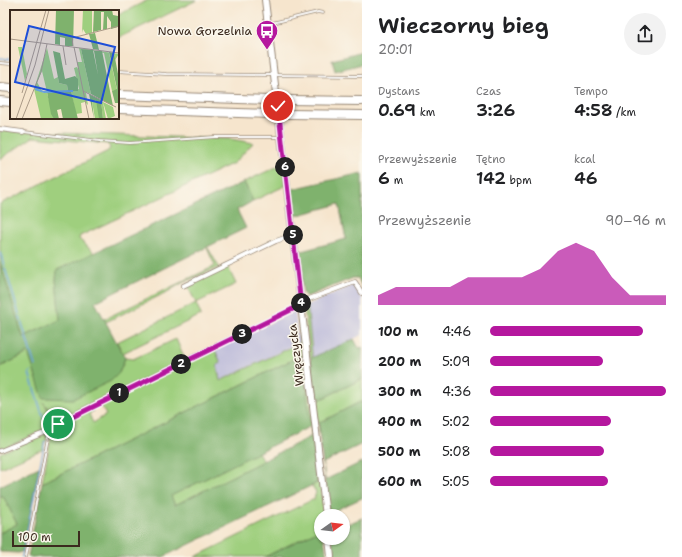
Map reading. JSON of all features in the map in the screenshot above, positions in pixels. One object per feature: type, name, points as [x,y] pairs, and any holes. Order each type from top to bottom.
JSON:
[{"type":"highway","points":[[0,87],[10,88]]},
{"type":"highway","points":[[119,95],[268,100],[362,101]]},
{"type":"highway","points":[[0,101],[10,102]]},
{"type":"highway","points":[[119,109],[269,114],[362,115]]},
{"type":"main road","name":"Wręczycka","points":[[265,0],[325,509]]},
{"type":"main road","points":[[330,545],[331,557]]},
{"type":"street","points":[[0,129],[23,132]]},
{"type":"street","points":[[183,286],[276,241],[293,235]]},
{"type":"street","points":[[0,451],[49,431],[81,411],[301,304],[355,282],[362,293]]},
{"type":"lane","points":[[268,24],[318,12],[324,13]]},
{"type":"lane","points":[[0,63],[10,64]]},
{"type":"lane","points":[[119,71],[166,74],[362,76]]},
{"type":"lane","points":[[23,132],[130,143],[216,137],[282,137]]},
{"type":"lane","points":[[26,557],[49,431]]},
{"type":"shaded area","points":[[355,284],[362,299],[362,335],[311,358],[312,348],[307,305]]},
{"type":"shaded area","points":[[295,311],[297,332],[300,342],[219,381],[217,365],[221,363],[215,350]]},
{"type":"green space","points":[[148,0],[197,0],[119,38],[119,14]]},
{"type":"green space","points":[[362,52],[362,64],[335,71],[332,60]]},
{"type":"green space","points":[[0,131],[231,139],[253,143],[234,163],[80,236],[79,239],[94,253],[57,270],[56,280],[60,320],[23,337],[0,262],[0,204],[108,151],[110,148],[108,144],[33,137],[0,159]]},
{"type":"green space","points":[[285,163],[287,185],[253,201],[244,182]]},
{"type":"green space","points":[[362,173],[362,287],[358,278],[353,278],[306,297],[303,293],[298,252],[346,239],[339,204],[295,216],[292,189]]},
{"type":"green space","points":[[244,182],[253,201],[237,210],[246,228],[95,302],[125,358],[119,373],[111,381],[73,399],[43,398],[28,353],[0,367],[0,262],[23,337],[60,320],[56,280],[57,270]]},
{"type":"green space","points":[[207,248],[219,267],[182,283],[106,322],[104,319],[215,266]]},
{"type":"green space","points":[[227,265],[236,284],[196,303],[187,285]]},
{"type":"green space","points":[[196,303],[201,315],[123,353],[117,342]]},
{"type":"green space","points":[[307,304],[317,401],[362,379],[362,401],[319,423],[328,509],[305,316],[305,307]]},
{"type":"green space","points":[[299,336],[303,337],[323,509],[314,509],[314,532],[265,557],[195,557],[314,499],[316,492],[312,486],[317,483],[302,355],[42,483],[52,431],[72,417],[92,409],[93,411],[89,414],[93,423],[106,415],[100,404],[215,350],[221,363],[217,365],[220,381],[300,343]]},
{"type":"green space","points":[[176,339],[185,359],[58,420],[43,402],[54,418],[53,426],[0,450],[0,367],[28,353],[119,373],[125,358],[133,359]]},
{"type":"green space","points":[[354,339],[359,348],[362,347],[362,379],[317,401],[311,358]]},
{"type":"green space","points":[[302,355],[311,426],[171,496],[175,505],[312,436],[317,483],[163,557],[28,557],[42,483]]},
{"type":"green space","points":[[362,401],[362,444],[323,463],[319,423]]},
{"type":"green space","points":[[47,433],[47,441],[44,441],[43,449],[0,468],[0,453]]},
{"type":"green space","points":[[258,452],[263,461],[175,505],[170,496]]},
{"type":"green space","points":[[362,462],[362,498],[338,509],[329,509],[325,480]]},
{"type":"green space","points":[[39,467],[23,551],[18,553],[0,552],[0,533],[17,524],[3,496],[0,497],[0,486]]},
{"type":"green space","points":[[3,495],[17,524],[0,533],[0,497]]},
{"type":"green space","points":[[362,518],[362,557],[334,557],[333,545],[350,545],[350,523]]},
{"type":"green space","points":[[314,532],[314,545],[325,545],[327,557],[265,557]]},
{"type":"waterway","points":[[0,58],[9,59]]},
{"type":"waterway","points":[[0,252],[35,366]]},
{"type":"waterway","points":[[31,371],[29,373],[46,426]]},
{"type":"waterway","points":[[22,557],[45,441]]},
{"type":"place","name":"Nowa Gorzelnia","points":[[267,50]]},
{"type":"route","points":[[58,424],[81,411],[301,305],[278,106]]}]
